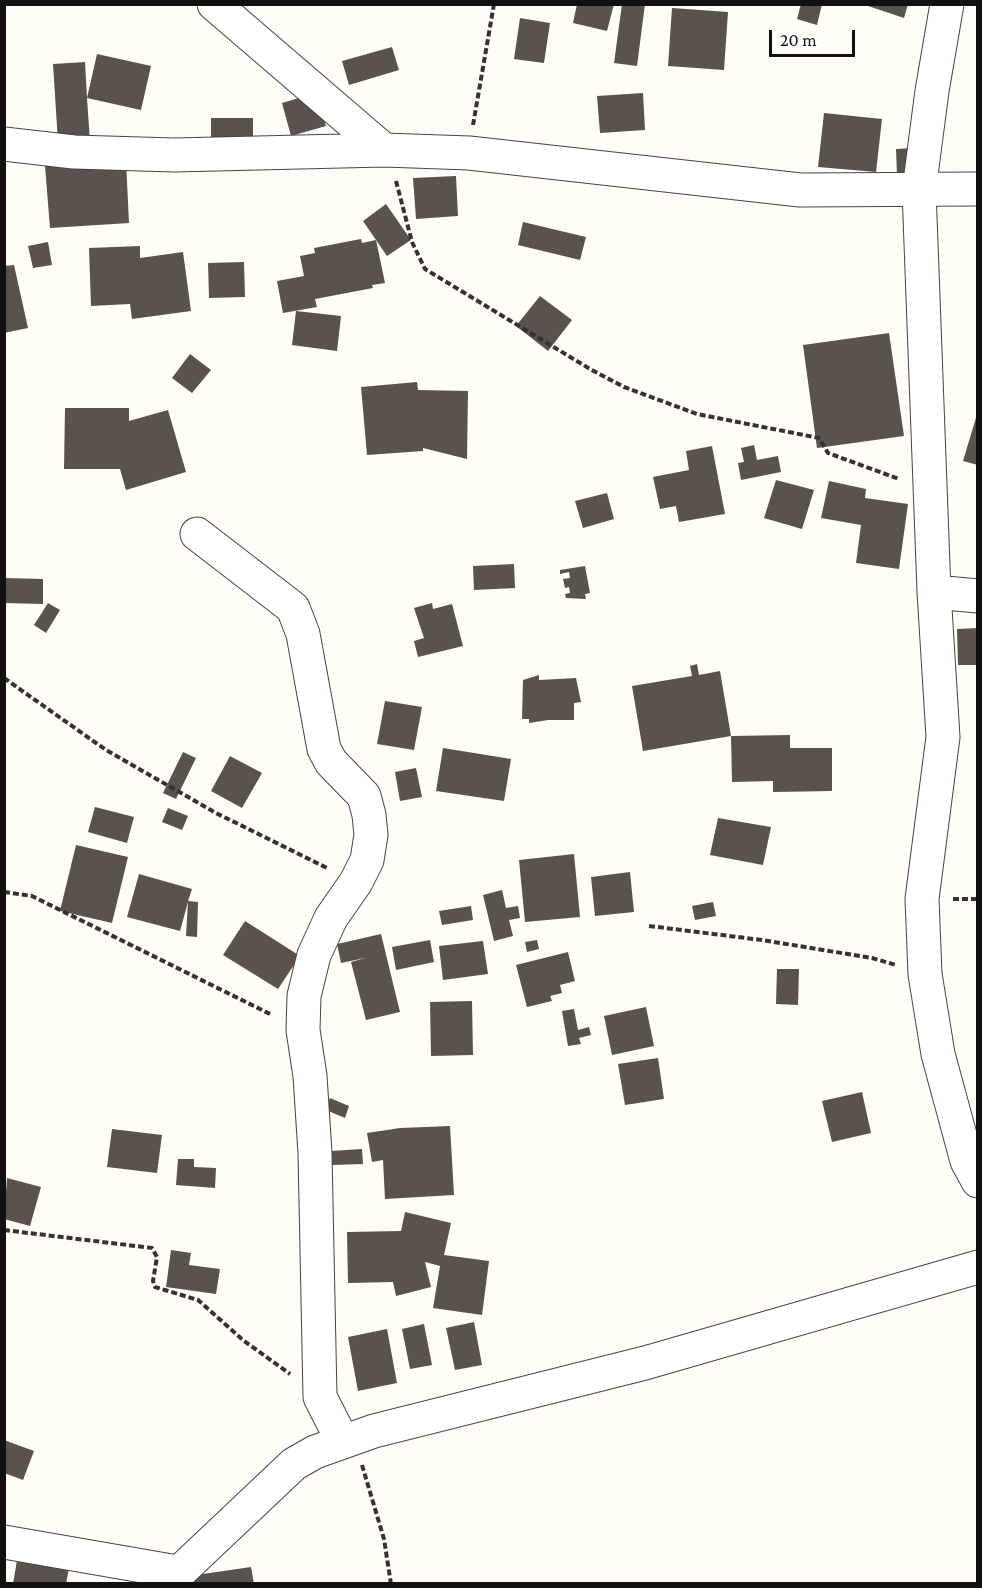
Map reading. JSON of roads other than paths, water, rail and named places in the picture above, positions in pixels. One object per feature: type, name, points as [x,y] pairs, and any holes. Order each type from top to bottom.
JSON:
[{"type":"street","points":[[214,4],[384,150]]},
{"type":"street","points":[[947,4],[932,91],[919,190],[934,592],[943,737],[922,899],[925,974],[938,1054],[967,1161],[978,1181]]},
{"type":"street","points":[[4,144],[74,152],[174,155],[384,150],[469,153],[800,190],[978,189]]},
{"type":"street","points":[[197,534],[293,608],[303,634],[324,749],[331,762],[364,796],[369,815],[371,835],[367,860],[356,882],[331,918],[314,955],[304,996],[303,1030],[312,1096],[315,1153],[320,1397],[343,1442]]},
{"type":"street","points":[[934,592],[978,596]]},
{"type":"street","points":[[4,1542],[172,1578],[294,1464],[315,1452],[374,1431],[645,1363],[978,1267]]}]
